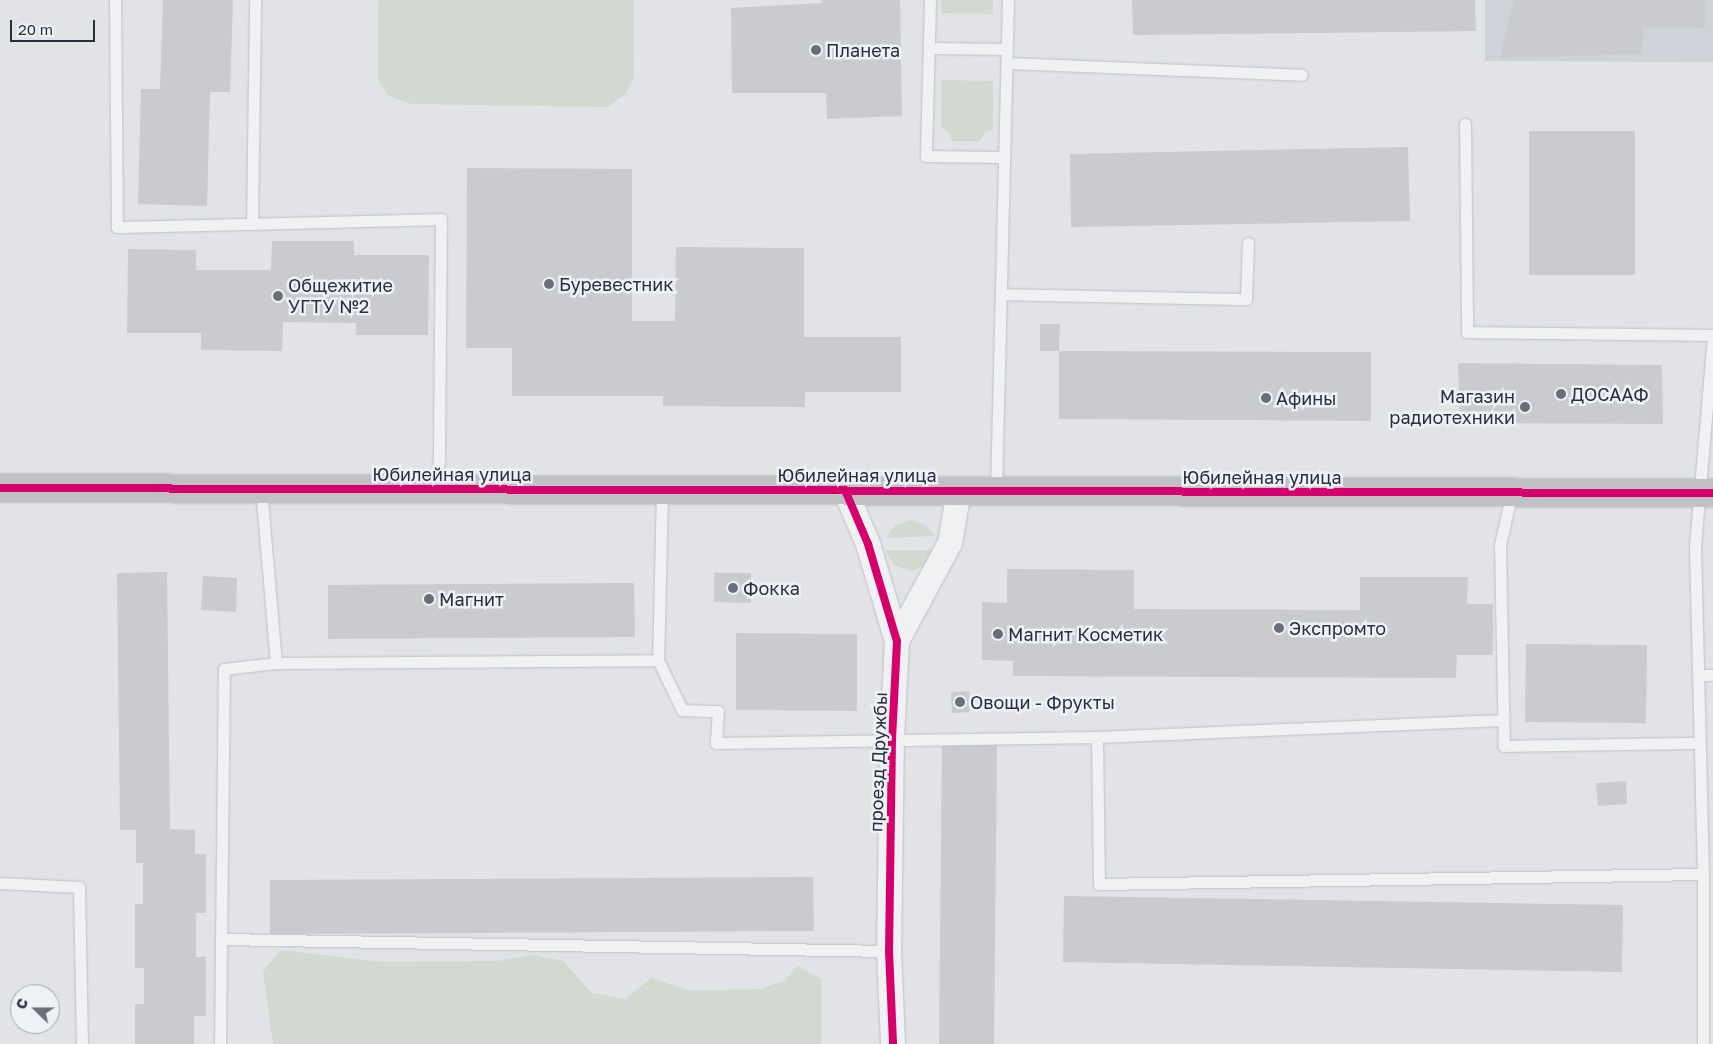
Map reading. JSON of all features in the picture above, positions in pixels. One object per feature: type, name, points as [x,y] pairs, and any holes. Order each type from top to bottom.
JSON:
[{"type":"street","name":"Юбилейная улица","points":[[0,488],[1707,493]]},
{"type":"street","name":"проезд Дружбы","points":[[845,490],[868,544],[897,641],[892,739],[890,842],[889,950],[893,1044]]},
{"type":"street","name":"проезд Дружбы","points":[[897,641],[950,543],[959,491]]},
{"type":"lane","points":[[115,0],[116,227],[441,219],[439,459],[436,489]]},
{"type":"lane","points":[[252,224],[255,0]]},
{"type":"lane","points":[[930,0],[926,156],[1004,157]]},
{"type":"lane","points":[[996,491],[1008,0]]},
{"type":"lane","points":[[929,48],[1007,49]]},
{"type":"lane","points":[[1007,63],[1302,75]]},
{"type":"lane","points":[[1465,124],[1467,332],[1713,336],[1707,493],[1695,546],[1699,675],[1698,743],[1703,874],[1703,1044]]},
{"type":"lane","points":[[1001,294],[1246,299],[1248,243]]},
{"type":"lane","points":[[261,488],[276,663]]},
{"type":"lane","points":[[662,490],[658,660],[682,710],[718,711],[716,743],[1097,737],[1503,720]]},
{"type":"lane","points":[[1512,492],[1500,545],[1504,746],[1698,743]]},
{"type":"lane","points":[[220,1044],[224,669],[276,663],[658,660]]},
{"type":"lane","points":[[1699,675],[1713,675]]},
{"type":"lane","points":[[1097,737],[1099,884],[1703,874]]},
{"type":"lane","points":[[0,883],[79,886],[82,1044]]},
{"type":"lane","points":[[221,939],[889,950]]},
{"type":"shaded area","points":[[379,0],[633,0],[634,77],[626,93],[608,107],[412,104],[389,96],[378,80]]},
{"type":"shaded area","points":[[941,0],[993,0],[993,14],[941,13]]},
{"type":"shaded area","points":[[1485,0],[1713,0],[1713,62],[1485,61]]},
{"type":"shaded area","points":[[941,80],[993,81],[993,129],[984,133],[980,141],[952,141],[949,133],[941,127]]},
{"type":"shaded area","points":[[912,520],[925,525],[935,536],[886,538],[895,525]]},
{"type":"shaded area","points":[[885,550],[936,550],[927,565],[911,571],[894,565]]},
{"type":"shaded area","points":[[280,950],[383,962],[497,961],[534,955],[564,961],[591,993],[626,999],[651,978],[691,991],[760,989],[784,981],[798,966],[821,979],[821,1044],[273,1044],[263,972]]},
{"type":"building","points":[[163,0],[233,0],[230,92],[210,92],[207,206],[138,204],[141,89],[160,89]]},
{"type":"building","name":"Планета","points":[[822,0],[900,0],[902,116],[827,119],[826,93],[732,93],[731,8],[822,3]]},
{"type":"building","points":[[1132,0],[1475,0],[1476,31],[1133,35]]},
{"type":"building","points":[[1514,0],[1706,0],[1705,28],[1643,27],[1642,54],[1500,58]]},
{"type":"building","points":[[1529,131],[1635,131],[1635,275],[1529,275]]},
{"type":"building","points":[[1408,147],[1410,221],[1071,227],[1070,154]]},
{"type":"building","name":"Буревестник","points":[[467,168],[632,169],[632,321],[675,321],[676,247],[804,248],[804,337],[901,337],[901,392],[805,392],[805,407],[663,406],[663,396],[512,396],[512,348],[466,348]]},
{"type":"building","name":"Общежитие УГТУ №2","points":[[272,241],[354,241],[354,255],[429,255],[428,335],[356,335],[356,323],[283,322],[282,351],[201,350],[201,333],[127,333],[128,249],[196,250],[196,270],[271,270]]},
{"type":"building","points":[[1040,324],[1060,324],[1059,351],[1040,351]]},
{"type":"building","points":[[1059,351],[1371,352],[1371,421],[1059,419]]},
{"type":"building","name":"ДОСААФ","points":[[1458,363],[1662,365],[1663,424],[1460,423]]},
{"type":"building","points":[[1007,569],[1134,570],[1134,609],[1360,610],[1360,577],[1468,577],[1467,604],[1493,604],[1493,655],[1457,655],[1456,678],[1013,676],[1013,661],[982,660],[982,602],[1007,603]]},
{"type":"building","points":[[167,572],[170,829],[195,830],[195,854],[206,854],[206,913],[196,913],[196,957],[206,957],[206,1016],[194,1016],[194,1044],[135,1044],[135,1004],[144,1004],[144,968],[135,968],[135,904],[143,904],[143,863],[136,863],[136,830],[120,830],[117,573]]},
{"type":"building","name":"Фокка","points":[[714,573],[751,573],[751,603],[714,602]]},
{"type":"building","points":[[203,576],[237,578],[236,612],[201,610]]},
{"type":"building","points":[[634,583],[635,637],[328,639],[328,585]]},
{"type":"building","points":[[736,633],[857,634],[857,711],[736,710]]},
{"type":"building","points":[[1526,644],[1647,645],[1646,723],[1525,722]]},
{"type":"building","name":"Овощи - Фрукты","points":[[969,691],[970,712],[952,713],[951,692]]},
{"type":"building","points":[[942,744],[997,745],[994,1044],[939,1044]]},
{"type":"building","points":[[1626,781],[1627,804],[1598,806],[1596,783]]},
{"type":"building","points":[[813,877],[814,931],[270,934],[270,880]]},
{"type":"building","points":[[1064,896],[1623,905],[1622,972],[1063,962]]},
{"type":"cycle path","points":[[0,488],[1713,493]]},
{"type":"cycle path","points":[[845,490],[868,544],[897,641],[892,739],[889,951],[893,1044]]},
{"type":"place","name":"Планета","points":[[816,50]]},
{"type":"place","name":"Буревестник","points":[[549,284]]},
{"type":"place","name":"Общежитие УГТУ №2","points":[[278,296]]},
{"type":"place","name":"ДОСААФ","points":[[1561,394]]},
{"type":"place","name":"Афины","points":[[1266,398]]},
{"type":"place","name":"Магазин радиотехники","points":[[1525,407]]},
{"type":"place","name":"Фокка","points":[[733,588]]},
{"type":"place","name":"Магнит","points":[[429,599]]},
{"type":"place","name":"Экспромто","points":[[1279,628]]},
{"type":"place","name":"Магнит Косметик","points":[[998,634]]},
{"type":"place","name":"Овощи - Фрукты","points":[[960,702]]}]
